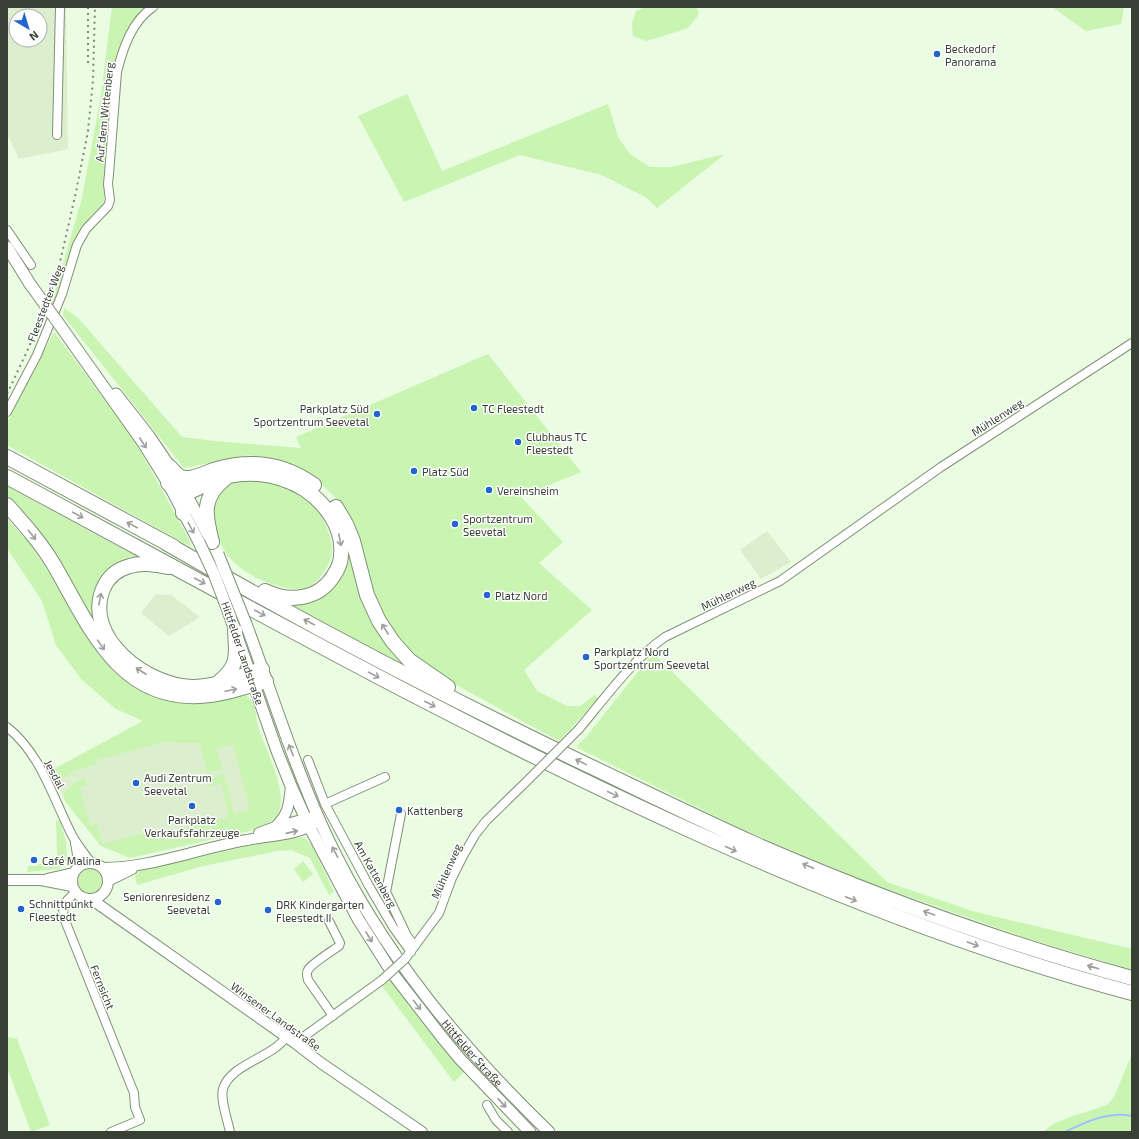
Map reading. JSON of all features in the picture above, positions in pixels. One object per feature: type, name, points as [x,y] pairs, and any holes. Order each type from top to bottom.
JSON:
[{"type":"highway","points":[[7,457],[166,543],[232,582],[490,718],[692,815],[826,874],[920,910],[985,933],[1131,978]]},
{"type":"highway","points":[[184,513],[183,503],[188,485],[194,478],[207,472],[224,467],[265,464],[297,474],[322,491],[335,506],[346,524],[353,541],[367,594],[379,621],[393,642],[409,660],[490,718]]},
{"type":"highway","points":[[170,467],[182,478],[194,478]]},
{"type":"highway","points":[[166,543],[278,596],[288,598],[307,597],[325,587],[339,568],[342,556],[341,541],[336,525],[328,512],[318,500],[305,490],[289,481],[275,476],[248,473],[230,476],[210,482],[185,492],[174,489],[168,483]]},
{"type":"highway","points":[[210,546],[207,518],[210,495],[214,489],[230,476]]},
{"type":"highway","points":[[7,477],[396,686],[484,732],[611,794],[729,848],[819,886],[974,945],[1062,973],[1130,992]]},
{"type":"highway","points":[[7,505],[24,524],[49,557],[88,625],[105,651],[128,674],[139,682],[165,692],[181,696],[198,696],[209,695],[258,677]]},
{"type":"highway","points":[[175,568],[142,564],[130,566],[120,569],[111,576],[104,585],[100,595],[99,607],[104,629],[124,658],[148,675],[159,680],[181,686],[193,687],[258,677]]},
{"type":"highway","points":[[219,682],[227,676],[233,667],[241,627]]},
{"type":"main road","name":"Hittfelder Landstraße","points":[[7,247],[30,284],[131,425],[168,483],[184,513],[210,546],[214,574],[230,616],[241,627]]},
{"type":"main road","name":"Hittfelder Landstraße","points":[[72,344],[126,406],[149,436],[185,492],[210,546],[241,627],[258,677],[277,751],[307,822],[358,919],[393,974]]},
{"type":"main road","name":"Hittfelder Landstraße","points":[[258,677],[329,840],[378,930],[404,963]]},
{"type":"main road","name":"Hittfelder Straße","points":[[404,963],[413,980],[475,1057],[549,1132]]},
{"type":"main road","name":"Hittfelder Straße","points":[[393,974],[460,1059],[530,1132]]},
{"type":"street","points":[[57,135],[60,7]]},
{"type":"street","name":"Auf dem Wittenberg","points":[[108,206],[110,200],[108,184],[117,72],[121,56],[139,20],[154,7]]},
{"type":"street","name":"Fleestedter Weg","points":[[7,412],[37,355],[62,294],[77,245],[86,229],[108,206]]},
{"type":"street","points":[[7,230],[31,265]]},
{"type":"street","name":"Mühlenweg","points":[[295,1043],[404,963],[439,913],[463,856],[475,835],[495,812],[579,729],[639,658],[653,645],[665,637],[780,581],[941,467],[1132,343]]},
{"type":"street","name":"Jesdal","points":[[7,727],[28,748],[44,773],[74,838],[91,863]]},
{"type":"street","name":"Am Kattenberg","points":[[308,760],[325,804],[369,886],[393,927],[413,949]]},
{"type":"street","points":[[325,804],[386,777]]},
{"type":"street","points":[[275,827],[284,818],[288,811],[292,786]]},
{"type":"street","points":[[401,814],[386,892],[413,949]]},
{"type":"street","points":[[91,863],[103,868],[116,868],[144,863],[246,840],[296,832],[307,822],[310,817],[319,818]]},
{"type":"street","points":[[246,840],[275,827],[307,822]]},
{"type":"street","name":"Jesdal","points":[[74,838],[76,869]]},
{"type":"street","name":"Winsener Landstraße","points":[[41,880],[76,869],[85,863],[91,863]]},
{"type":"street","points":[[91,899],[96,898],[106,886],[144,863]]},
{"type":"street","name":"Winsener Landstraße","points":[[103,868],[108,876],[106,886],[109,904],[117,917]]},
{"type":"street","points":[[74,889],[72,882],[76,869]]},
{"type":"street","name":"Winsener Landstraße","points":[[7,880],[41,880],[74,889],[80,896],[91,899],[321,1063],[422,1132]]},
{"type":"street","name":"Fernsicht","points":[[74,889],[64,904],[62,910],[64,918],[134,1093],[134,1107],[140,1120],[111,1132]]},
{"type":"street","points":[[329,921],[340,943],[339,946],[308,969],[307,974],[308,980],[333,1016]]},
{"type":"street","points":[[230,1132],[223,1100],[223,1090],[228,1080],[235,1072],[279,1046],[286,1037]]},
{"type":"street","points":[[486,1106],[496,1120],[508,1132]]},
{"type":"shaded area","points":[[7,7],[66,7],[68,149],[19,159],[7,134]]},
{"type":"shaded area","points":[[767,531],[791,562],[761,579],[740,550]]},
{"type":"shaded area","points":[[156,594],[171,595],[200,617],[169,636],[141,613]]},
{"type":"shaded area","points":[[144,721],[235,732],[263,816],[101,846],[65,801],[52,770]]},
{"type":"green space","points":[[112,7],[145,7],[123,37],[114,63],[110,96],[104,200],[102,206],[93,214],[82,228],[55,307],[52,302],[82,198],[101,95]]},
{"type":"green space","points":[[646,7],[696,7],[699,14],[688,28],[647,41],[633,36],[632,24],[636,11]]},
{"type":"green space","points":[[1054,7],[1124,7],[1121,24],[1086,31]]},
{"type":"green space","points":[[407,94],[442,171],[608,104],[618,137],[630,154],[650,167],[672,167],[725,154],[657,208],[647,198],[602,175],[520,155],[404,202],[358,116]]},
{"type":"green space","name":"Sportzentrum Seevetal","points":[[64,308],[78,318],[182,437],[214,441],[301,448],[296,437],[488,354],[581,472],[521,497],[563,542],[539,563],[592,610],[524,670],[537,691],[567,706],[580,706],[595,695],[599,699],[559,741],[434,673],[403,646],[379,611],[349,517],[334,496],[318,481],[273,460],[249,455],[184,468],[63,315]]},
{"type":"green space","points":[[54,332],[133,438],[189,539],[191,547],[7,445],[7,423]]},
{"type":"green space","points":[[252,478],[296,492],[311,504],[322,517],[330,537],[332,547],[331,555],[328,565],[323,573],[317,581],[309,587],[302,589],[289,588],[261,580],[243,570],[225,552],[212,521],[212,500],[221,488],[234,479]]},
{"type":"green space","points":[[7,486],[141,559],[115,567],[97,631],[7,499]]},
{"type":"green space","points":[[7,519],[27,540],[50,574],[98,654],[128,682],[166,700],[193,703],[240,693],[250,699],[254,705],[258,726],[278,781],[281,802],[278,814],[273,820],[258,829],[130,858],[101,846],[65,801],[64,793],[74,783],[85,778],[87,786],[80,788],[90,825],[97,824],[102,844],[154,831],[156,835],[229,817],[221,783],[208,786],[208,779],[224,774],[234,814],[250,810],[233,744],[217,748],[222,769],[207,773],[200,743],[178,743],[168,741],[97,759],[97,764],[76,770],[63,778],[56,779],[52,770],[143,721],[116,709],[82,680],[56,645],[42,601],[7,548]]},
{"type":"green space","points":[[348,548],[360,595],[374,628],[385,642],[419,673],[283,602],[307,600],[323,595],[329,591],[335,586],[340,578],[345,564]]},
{"type":"green space","points":[[653,653],[887,882],[972,911],[1132,949],[1132,970],[1023,937],[862,880],[739,828],[576,747],[586,737]]},
{"type":"green space","points":[[60,820],[66,841],[67,860],[59,869],[27,872],[28,866],[56,863],[56,821]]},
{"type":"green space","points":[[293,837],[305,838],[313,847],[334,892],[329,895],[310,858],[291,850],[277,851],[203,866],[137,885],[135,875],[140,870]]},
{"type":"green space","points":[[303,861],[313,874],[303,882],[294,869]]},
{"type":"green space","points":[[90,869],[95,870],[101,876],[101,886],[95,892],[90,893],[85,892],[79,886],[78,881],[79,876],[85,870]]},
{"type":"green space","points":[[392,980],[407,1002],[465,1071],[454,1082],[382,986]]},
{"type":"green space","points":[[7,1037],[17,1039],[50,1125],[31,1132],[7,1067]]},
{"type":"green space","points":[[1132,1054],[1132,1132],[1043,1132],[1053,1124],[1107,1105],[1114,1097]]},
{"type":"waterway","points":[[1065,1132],[1097,1118],[1115,1115],[1132,1116]]},
{"type":"railway","points":[[88,7],[88,65]]},
{"type":"railway","points":[[7,394],[29,347],[58,271],[76,192],[88,131],[93,80],[95,7]]},
{"type":"place","name":"Beckedorf Panorama","points":[[937,54]]},
{"type":"place","name":"TC Fleestedt","points":[[474,408]]},
{"type":"place","name":"Parkplatz Süd Sportzentrum Seevetal","points":[[377,414]]},
{"type":"place","name":"Clubhaus TC Fleestedt","points":[[518,442]]},
{"type":"place","name":"Platz Süd","points":[[414,471]]},
{"type":"place","name":"Vereinsheim","points":[[489,490]]},
{"type":"place","name":"Sportzentrum Seevetal","points":[[455,524]]},
{"type":"place","name":"Platz Nord","points":[[487,595]]},
{"type":"place","name":"Parkplatz Nord Sportzentrum Seevetal","points":[[586,657]]},
{"type":"place","name":"Audi Zentrum Seevetal","points":[[136,783]]},
{"type":"place","name":"Parkplatz Verkaufsfahrzeuge","points":[[192,806]]},
{"type":"place","name":"Kattenberg","points":[[399,810]]},
{"type":"place","name":"Café Malina","points":[[34,860]]},
{"type":"place","name":"Seniorenresidenz Seevetal","points":[[218,902]]},
{"type":"place","name":"Schnittpunkt Fleestedt","points":[[21,909]]},
{"type":"place","name":"DRK Kindergarten Fleestedt II","points":[[268,910]]}]
